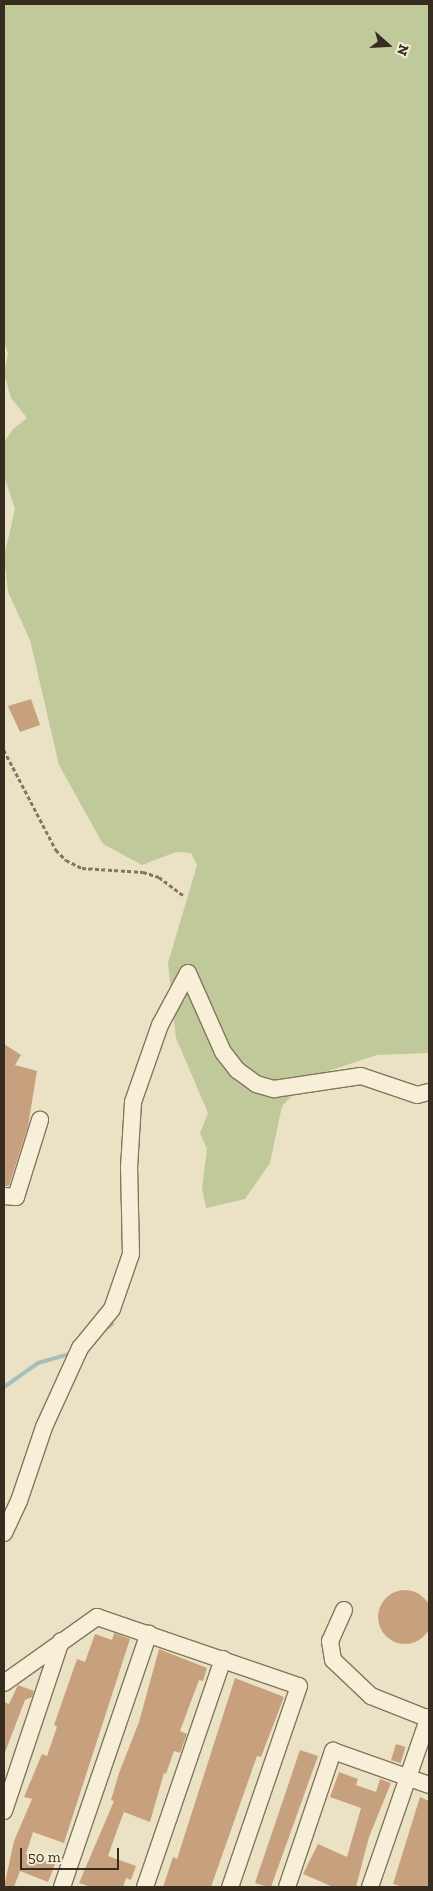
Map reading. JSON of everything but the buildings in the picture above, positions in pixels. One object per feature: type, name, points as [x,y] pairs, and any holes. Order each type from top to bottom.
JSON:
[{"type":"street","points":[[4,1533],[19,1502],[44,1427],[80,1348],[112,1309],[130,1254],[129,1168],[133,1102],[160,1025],[188,973],[223,1052],[237,1070],[256,1084],[274,1089],[361,1076],[417,1095],[429,1092]]},
{"type":"street","points":[[4,1196],[16,1197],[40,1120]]},
{"type":"street","points":[[344,1610],[330,1640],[332,1660],[371,1696],[429,1718],[370,1887]]},
{"type":"street","points":[[4,1683],[97,1617],[149,1633],[300,1686],[230,1887]]},
{"type":"street","points":[[62,1887],[149,1633]]},
{"type":"street","points":[[4,1811],[61,1641]]},
{"type":"street","points":[[145,1887],[223,1659]]},
{"type":"street","points":[[287,1887],[333,1752],[429,1785]]},
{"type":"path","points":[[4,750],[56,850],[66,860],[82,868],[143,872],[159,877],[184,896]]},
{"type":"green space","points":[[4,4],[429,4],[429,1053],[377,1055],[310,1077],[282,1106],[270,1163],[245,1199],[206,1208],[202,1188],[207,1149],[200,1133],[208,1113],[176,1038],[168,963],[197,865],[191,853],[176,852],[142,865],[103,844],[59,765],[30,640],[8,592],[4,557],[15,509],[4,476],[4,442],[13,429],[27,418],[11,398],[4,373],[8,354],[4,340]]},
{"type":"waterway","points":[[102,1332],[112,1324]]},
{"type":"waterway","points":[[4,1387],[38,1363],[72,1353]]}]
